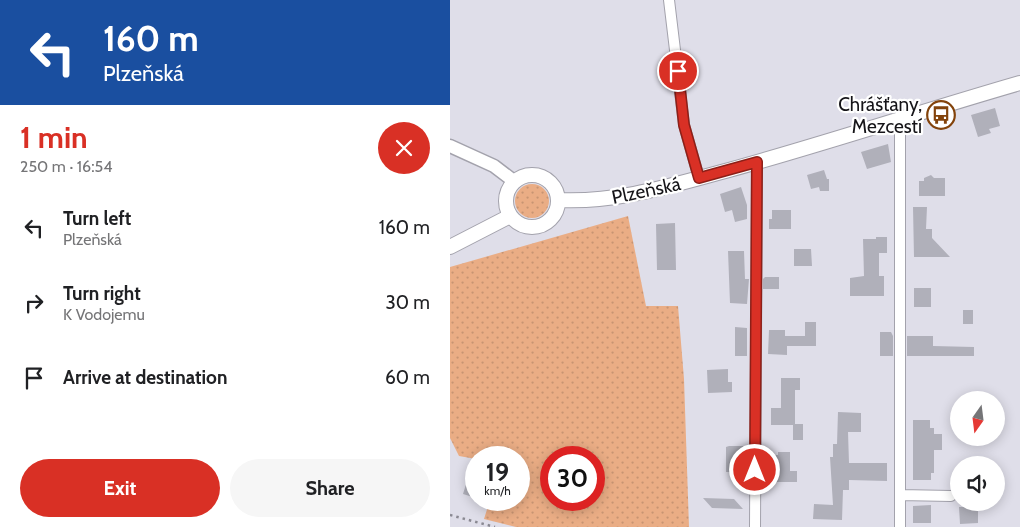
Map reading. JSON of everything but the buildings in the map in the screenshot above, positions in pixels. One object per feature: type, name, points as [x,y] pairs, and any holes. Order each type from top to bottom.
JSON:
[{"type":"main road","name":"Plzeňská","points":[[558,200],[586,201],[641,193],[757,162],[1020,82]]},
{"type":"main road","points":[[538,176],[553,185],[558,200],[553,217],[539,226],[522,225],[510,216],[506,206],[506,197],[515,182],[522,177],[538,176]]},
{"type":"main road","points":[[450,248],[510,216]]},
{"type":"street","points":[[669,0],[684,125],[699,178]]},
{"type":"street","points":[[900,120],[900,527]]},
{"type":"street","points":[[450,146],[494,166],[515,182]]},
{"type":"street","points":[[755,527],[757,162]]},
{"type":"street","points":[[900,495],[950,496]]},
{"type":"path","points":[[450,514],[495,527]]},
{"type":"shaded area","points":[[532,184],[539,185],[544,189],[548,194],[548,208],[544,213],[539,217],[532,218],[525,217],[520,213],[516,208],[515,201],[516,194],[520,189],[525,185]]},
{"type":"shaded area","points":[[628,216],[646,306],[678,306],[684,379],[689,527],[516,527],[484,519],[487,511],[530,511],[530,446],[465,446],[465,457],[459,456],[450,438],[450,267]]},
{"type":"place","name":"Chrášťany, Mezcestí","points":[[941,115]]},
{"type":"route","points":[[678,71],[684,125],[699,178],[757,162],[755,470]]}]
